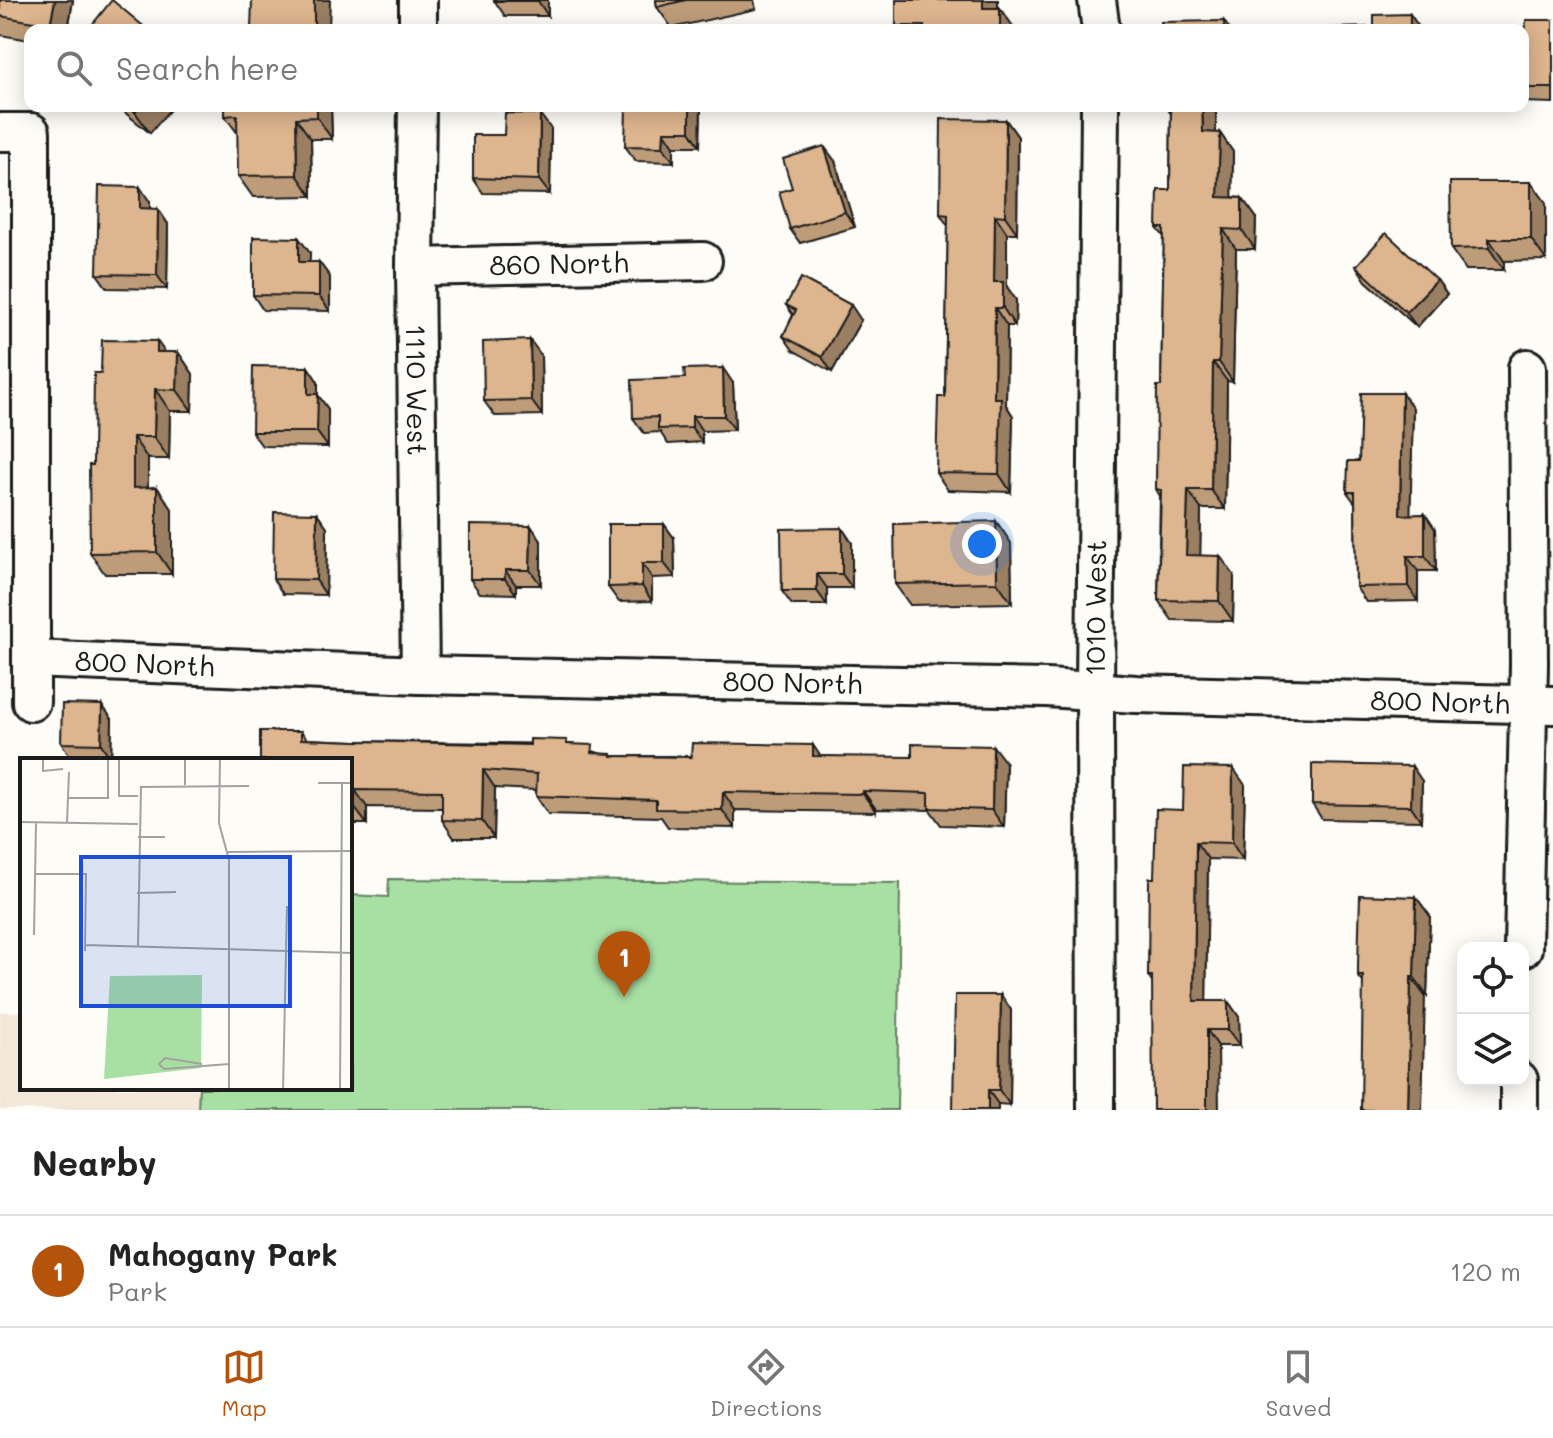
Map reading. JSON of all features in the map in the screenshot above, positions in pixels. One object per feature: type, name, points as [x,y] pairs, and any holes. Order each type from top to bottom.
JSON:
[{"type":"street","points":[[418,0],[418,24]]},
{"type":"street","points":[[1097,0],[1100,24]]},
{"type":"street","name":"1110 West","points":[[417,112],[415,267],[420,675]]},
{"type":"street","name":"1010 West","points":[[1096,1110],[1095,691],[1100,112]]},
{"type":"street","points":[[16,132],[31,702]]},
{"type":"street","name":"860 North","points":[[415,267],[703,261]]},
{"type":"street","points":[[1523,942],[1540,705],[1527,368]]},
{"type":"street","name":"800 North","points":[[31,659],[420,675],[1047,688],[1540,705]]},
{"type":"street","points":[[1519,1086],[1519,1110]]},
{"type":"shaded area","points":[[0,1012],[20,1012],[20,1090],[199,1090],[198,1110],[0,1110]]},
{"type":"green space","points":[[389,879],[900,883],[897,1110],[198,1110],[199,1090],[352,1090],[352,895],[388,897]]},
{"type":"building","points":[[0,0],[55,0],[50,24],[0,16]]},
{"type":"building","points":[[112,0],[141,24],[93,24]]},
{"type":"building","points":[[252,0],[314,0],[314,24],[251,24]]},
{"type":"building","points":[[538,0],[538,1],[494,1]]},
{"type":"building","points":[[656,0],[686,0],[657,7]]},
{"type":"building","points":[[896,0],[983,0],[983,8],[1000,8],[1000,24],[896,24]]},
{"type":"building","points":[[1410,14],[1410,24],[1374,24],[1374,15]]},
{"type":"building","points":[[1526,20],[1553,20],[1553,88],[1529,88],[1529,24],[1526,24]]},
{"type":"building","points":[[1224,21],[1224,24],[1161,24]]},
{"type":"building","points":[[225,112],[317,112],[317,117],[296,118],[297,175],[238,176],[237,115],[225,116]]},
{"type":"building","points":[[626,112],[690,112],[690,131],[664,131],[663,147],[625,146]]},
{"type":"building","points":[[1171,112],[1202,112],[1203,132],[1220,133],[1218,197],[1242,198],[1242,230],[1223,229],[1219,362],[1213,362],[1211,490],[1188,490],[1186,555],[1220,556],[1219,601],[1158,600],[1161,490],[1156,489],[1157,386],[1161,386],[1164,228],[1157,228],[1158,190],[1170,190]]},
{"type":"building","points":[[505,113],[540,114],[539,180],[473,178],[473,135],[504,135]]},
{"type":"building","points":[[941,119],[1006,120],[1005,216],[995,215],[994,282],[1003,282],[1003,308],[995,308],[994,398],[1001,398],[999,474],[936,473],[938,397],[945,397],[948,215],[940,214]]},
{"type":"building","points":[[824,146],[845,212],[790,229],[779,192],[792,188],[783,159]]},
{"type":"building","points":[[1450,182],[1531,182],[1531,239],[1489,239],[1489,248],[1451,249]]},
{"type":"building","points":[[99,186],[140,187],[140,208],[158,209],[157,275],[97,274]]},
{"type":"building","points":[[1386,233],[1437,280],[1406,312],[1356,266]]},
{"type":"building","points":[[253,237],[299,238],[299,262],[319,262],[319,296],[253,295]]},
{"type":"building","points":[[801,278],[851,305],[822,357],[783,336],[796,310],[786,305]]},
{"type":"building","points":[[102,340],[157,341],[157,352],[178,352],[177,390],[155,389],[154,437],[133,437],[133,488],[157,487],[157,552],[90,553],[89,465],[93,465],[94,373],[101,373]]},
{"type":"building","points":[[530,340],[531,400],[484,401],[483,342]]},
{"type":"building","points":[[253,366],[308,367],[308,394],[318,394],[317,432],[252,432]]},
{"type":"building","points":[[723,368],[724,416],[692,416],[692,428],[658,429],[658,417],[633,418],[632,380],[685,378],[684,369]]},
{"type":"building","points":[[1361,393],[1402,393],[1400,515],[1425,514],[1425,556],[1407,556],[1408,586],[1356,587],[1355,492],[1347,492],[1348,461],[1359,461]]},
{"type":"building","points":[[274,512],[317,513],[316,580],[273,579]]},
{"type":"building","points":[[996,521],[997,582],[895,584],[894,524]]},
{"type":"building","points":[[608,524],[664,524],[664,563],[642,563],[642,586],[608,587]]},
{"type":"building","points":[[470,525],[531,526],[530,570],[505,570],[505,579],[470,579]]},
{"type":"building","points":[[842,528],[842,574],[817,574],[817,591],[782,591],[781,529]]},
{"type":"building","points":[[62,704],[102,705],[101,744],[61,743]]},
{"type":"building","points":[[260,731],[301,731],[301,739],[355,741],[530,745],[530,739],[567,740],[567,744],[593,745],[592,753],[612,756],[691,757],[692,743],[813,745],[813,756],[912,757],[912,744],[993,746],[992,810],[929,808],[929,793],[863,791],[863,794],[723,792],[722,810],[656,809],[656,800],[536,796],[537,774],[483,770],[482,821],[442,820],[442,791],[355,790],[352,807],[352,758],[260,758]]},
{"type":"building","points":[[1312,764],[1412,766],[1411,806],[1312,804]]},
{"type":"building","points":[[1184,767],[1233,768],[1232,843],[1196,842],[1194,1001],[1228,1001],[1228,1030],[1207,1030],[1207,1110],[1153,1110],[1152,976],[1148,976],[1149,878],[1154,878],[1156,809],[1183,810]]},
{"type":"building","points":[[1360,895],[1416,897],[1408,1110],[1361,1110],[1363,976],[1358,976]]},
{"type":"building","points":[[955,995],[1001,995],[999,1090],[988,1090],[988,1110],[953,1110]]},
{"type":"place","name":"Mahogany Park","points":[[624,997]]}]
